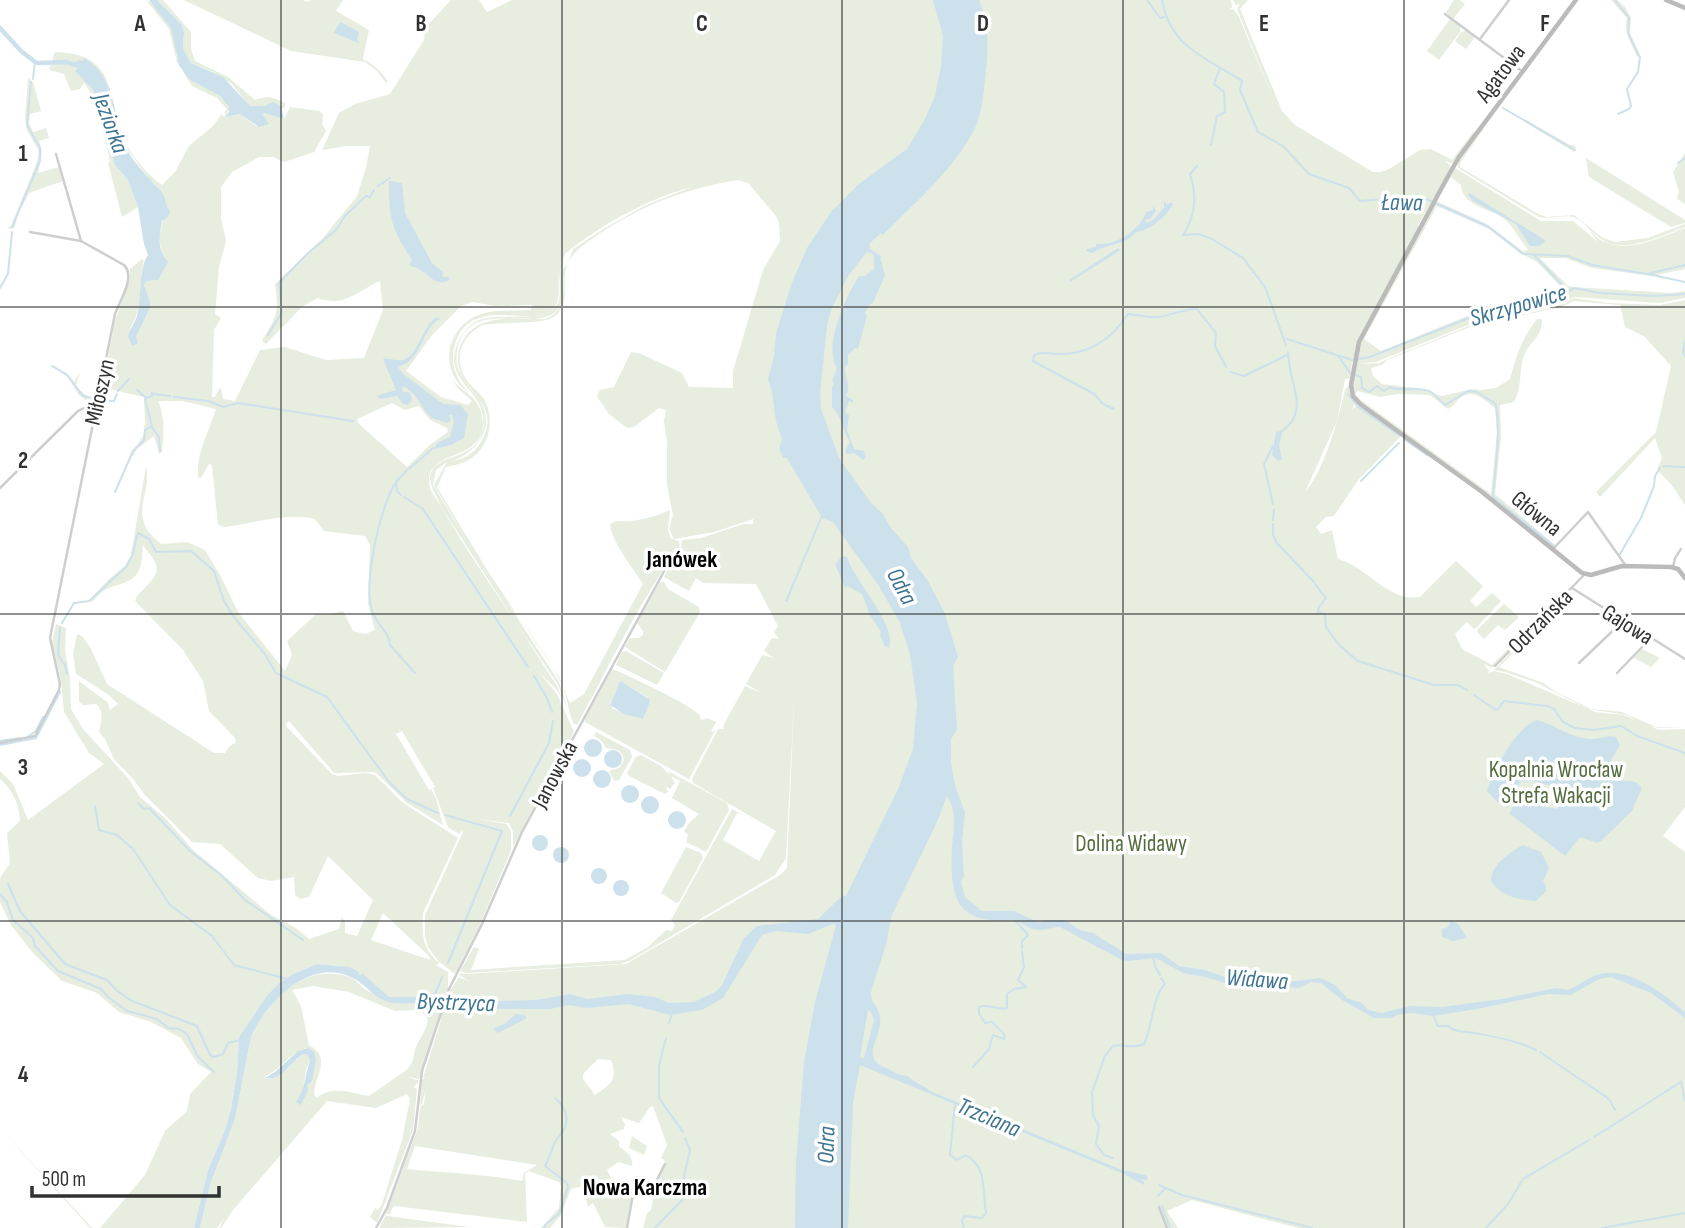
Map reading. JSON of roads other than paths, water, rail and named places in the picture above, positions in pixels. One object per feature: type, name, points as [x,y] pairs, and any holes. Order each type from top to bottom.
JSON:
[{"type":"street","points":[[1480,40],[1509,0]]},
{"type":"street","points":[[1666,0],[1685,8]]},
{"type":"street","name":"Agatowa","points":[[1354,360],[1362,334],[1456,162],[1573,1]]},
{"type":"street","points":[[1445,14],[1523,72]]},
{"type":"street","points":[[56,154],[81,241]]},
{"type":"street","name":"Miłoszyn","points":[[0,743],[35,736],[59,690],[60,681],[50,644],[53,621],[115,314],[129,275],[127,267],[81,241],[30,232]]},
{"type":"street","name":"Główna","points":[[1354,360],[1351,385],[1353,396],[1360,404],[1482,492],[1585,574]]},
{"type":"street","points":[[0,488],[78,411],[97,405]]},
{"type":"street","points":[[1553,549],[1588,512],[1626,566]]},
{"type":"street","points":[[1673,567],[1681,549]]},
{"type":"street","name":"Janowska","points":[[376,1228],[387,1208],[415,1131],[420,1080],[449,989],[482,924],[522,832],[668,564]]},
{"type":"street","points":[[1585,574],[1626,566],[1673,567],[1685,578]]},
{"type":"street","name":"Odrzańska","points":[[1495,666],[1585,574]]},
{"type":"street","name":"Gajowa","points":[[1572,588],[1685,659]]},
{"type":"street","points":[[1579,663],[1623,621]]},
{"type":"street","points":[[1617,673],[1650,639]]},
{"type":"street","points":[[627,1228],[634,1194],[652,1189],[665,1164]]},
{"type":"street","points":[[1158,1207],[1167,1228]]},
{"type":"water","points":[[149,0],[157,0],[182,25],[183,49],[191,63],[223,77],[250,106],[265,106],[273,102],[281,106],[284,119],[264,113],[269,124],[259,127],[240,114],[224,117],[229,112],[229,107],[220,96],[189,79],[179,65],[171,28]]},
{"type":"water","points":[[933,0],[979,0],[986,25],[987,61],[981,107],[975,128],[945,172],[883,235],[881,233],[869,244],[870,249],[882,257],[880,258],[885,275],[873,303],[865,313],[867,316],[858,349],[855,348],[848,355],[848,365],[845,366],[848,389],[846,396],[853,400],[853,403],[849,401],[845,412],[849,415],[847,430],[854,449],[864,451],[866,457],[863,460],[854,453],[847,454],[845,451],[850,442],[832,407],[832,381],[837,368],[833,347],[837,322],[853,286],[859,276],[865,276],[874,269],[872,253],[867,252],[848,276],[831,310],[820,394],[821,409],[839,458],[871,503],[883,514],[908,547],[911,558],[928,581],[945,614],[958,657],[953,666],[957,730],[951,739],[951,763],[965,813],[962,841],[964,876],[961,882],[965,897],[982,911],[1014,911],[1040,923],[1045,920],[1065,920],[1080,930],[1093,933],[1126,954],[1161,953],[1179,966],[1205,970],[1228,978],[1288,982],[1320,978],[1335,985],[1347,998],[1362,1003],[1368,1010],[1382,1013],[1410,1006],[1442,1007],[1556,988],[1568,990],[1594,976],[1608,973],[1632,977],[1656,989],[1685,1012],[1685,1018],[1651,993],[1611,977],[1599,979],[1571,995],[1548,994],[1434,1016],[1411,1013],[1393,1018],[1374,1018],[1342,1000],[1321,983],[1311,982],[1299,988],[1229,984],[1183,973],[1156,958],[1122,960],[1060,927],[1039,930],[1016,920],[982,919],[970,914],[956,897],[952,867],[954,815],[947,796],[891,917],[887,941],[871,992],[880,1017],[874,1059],[897,1074],[908,1076],[930,1091],[1122,1170],[1145,1175],[1147,1180],[1139,1179],[1144,1185],[1124,1174],[860,1065],[853,1103],[848,1228],[795,1228],[796,1163],[804,1062],[815,1002],[836,925],[833,924],[808,934],[776,931],[762,935],[723,998],[702,1010],[670,1015],[629,1004],[587,1008],[569,1005],[550,1009],[487,1009],[484,1013],[484,1008],[446,1010],[426,1004],[388,1002],[353,978],[337,973],[321,973],[306,978],[279,997],[267,1010],[251,1037],[235,1119],[210,1185],[200,1228],[194,1228],[208,1170],[231,1109],[239,1037],[266,997],[278,984],[293,974],[317,964],[350,967],[359,972],[359,975],[363,974],[389,997],[441,997],[453,1002],[536,1000],[570,994],[587,999],[627,994],[655,997],[669,1003],[694,1002],[717,991],[722,985],[744,938],[757,926],[818,919],[842,896],[846,896],[899,787],[913,749],[917,703],[910,654],[900,623],[879,586],[833,522],[822,518],[787,602],[785,601],[821,516],[779,448],[782,440],[768,379],[776,334],[791,285],[807,248],[831,212],[859,184],[907,149],[935,96],[943,36]],"holes":[[[868,1010],[874,1020],[864,1058],[860,1057]]]},
{"type":"water","points":[[340,22],[359,32],[359,43],[334,33]]},
{"type":"water","points":[[84,58],[103,76],[127,150],[162,192],[170,212],[162,221],[160,238],[160,248],[168,262],[158,280],[147,281],[144,285],[150,308],[136,337],[138,343],[132,346],[128,336],[137,316],[143,268],[148,255],[138,207],[128,180],[115,165],[97,99],[92,89],[75,71],[78,68],[73,63],[83,61]]},
{"type":"water","points":[[389,181],[402,183],[405,213],[432,263],[443,272],[442,277],[450,277],[449,280],[436,281],[409,265],[412,260],[393,223]]},
{"type":"water","points":[[1469,193],[1545,240],[1544,243],[1530,246],[1516,224],[1473,201]]},
{"type":"water","points":[[1164,201],[1167,205],[1171,202],[1173,204],[1157,223],[1136,232],[1122,242],[1092,253],[1086,251],[1096,247],[1096,244],[1111,243],[1126,236],[1143,219],[1146,212],[1153,210],[1153,206],[1156,211],[1151,218],[1145,220],[1147,223],[1153,220],[1164,208]]},
{"type":"water","points":[[1118,248],[1120,250],[1070,282],[1069,280]]},
{"type":"water","points":[[437,317],[440,319],[430,327],[417,352],[408,362],[398,367],[443,404],[460,405],[468,414],[464,438],[434,449],[437,443],[450,437],[454,422],[452,415],[449,415],[451,420],[447,423],[433,418],[413,394],[403,386],[402,391],[410,393],[412,400],[407,405],[397,396],[380,399],[376,396],[396,390],[383,359],[408,358],[428,326]]},
{"type":"water","points":[[1281,431],[1279,446],[1282,459],[1278,461],[1272,455],[1276,432]]},
{"type":"water","points":[[842,556],[847,557],[881,615],[890,639],[889,648],[880,636],[881,632],[870,615],[862,594],[848,586],[845,588],[835,564]]},
{"type":"water","points":[[620,681],[649,699],[643,719],[624,714],[610,705]]},
{"type":"water","points":[[1537,720],[1582,738],[1616,737],[1620,745],[1606,769],[1605,777],[1634,782],[1642,788],[1632,811],[1601,841],[1597,843],[1580,837],[1565,856],[1509,813],[1516,803],[1520,802],[1558,809],[1560,798],[1556,787],[1532,781],[1520,782],[1508,808],[1487,791],[1494,772],[1514,739]]},
{"type":"water","points":[[593,739],[599,742],[602,748],[599,754],[593,757],[587,754],[584,748],[587,742]]},
{"type":"water","points":[[613,750],[619,753],[622,759],[619,765],[613,768],[607,765],[604,759],[607,753]]},
{"type":"water","points":[[582,759],[588,762],[591,768],[588,774],[582,777],[576,774],[573,768],[576,762]]},
{"type":"water","points":[[602,770],[608,773],[611,779],[608,785],[602,788],[596,785],[593,779],[596,773]]},
{"type":"water","points":[[630,785],[636,788],[639,794],[636,800],[630,803],[624,800],[621,794],[624,788]]},
{"type":"water","points":[[650,796],[656,799],[659,805],[656,811],[650,814],[644,811],[641,805],[644,799]]},
{"type":"water","points":[[677,811],[683,814],[686,820],[683,826],[677,829],[671,826],[668,820],[671,814]]},
{"type":"water","points":[[540,835],[546,837],[546,849],[540,851],[534,849],[532,843],[534,837]]},
{"type":"water","points":[[1523,845],[1541,852],[1549,868],[1543,881],[1546,891],[1536,901],[1510,896],[1499,890],[1491,881],[1498,864]]},
{"type":"water","points":[[561,847],[567,849],[567,861],[561,863],[555,861],[553,855],[555,849]]},
{"type":"water","points":[[599,868],[605,870],[605,882],[599,884],[593,882],[591,876],[593,870]]},
{"type":"water","points":[[621,880],[627,882],[627,894],[621,896],[615,894],[613,888],[615,882]]},
{"type":"water","points":[[1451,920],[1458,924],[1467,938],[1453,941],[1442,937],[1442,929],[1448,927]]},
{"type":"water","points":[[516,1014],[525,1015],[527,1018],[498,1033],[493,1028],[503,1025]]},
{"type":"water","points":[[308,1048],[314,1051],[316,1059],[312,1081],[307,1085],[308,1090],[301,1105],[296,1102],[302,1092],[310,1061],[308,1055],[298,1057],[276,1077],[265,1078],[298,1051]]},
{"type":"waterway","points":[[1147,0],[1160,18],[1164,17]]},
{"type":"waterway","name":"Ława","points":[[1162,0],[1173,30],[1182,41],[1203,58],[1242,81],[1240,90],[1258,132],[1283,146],[1309,174],[1349,188],[1360,201],[1416,197],[1426,199],[1489,227],[1523,254],[1568,256],[1592,265],[1647,274],[1685,265]]},
{"type":"waterway","points":[[1615,0],[1629,18],[1628,33],[1639,56]]},
{"type":"waterway","name":"Jeziorka","points":[[0,28],[35,62]]},
{"type":"waterway","points":[[1618,114],[1631,106],[1627,89],[1638,72],[1640,57]]},
{"type":"waterway","points":[[33,79],[35,62]]},
{"type":"waterway","name":"Jeziorka","points":[[38,63],[67,62],[78,66]]},
{"type":"waterway","points":[[1211,145],[1217,116],[1225,112],[1224,92],[1214,84],[1220,68]]},
{"type":"waterway","points":[[12,227],[40,161],[40,148],[27,125],[31,82]]},
{"type":"waterway","points":[[1503,108],[1575,150]]},
{"type":"waterway","points":[[1678,163],[1685,158]]},
{"type":"waterway","points":[[1197,166],[1190,174],[1194,205],[1191,220],[1183,235],[1198,234],[1212,239],[1243,258],[1265,287],[1286,345]]},
{"type":"waterway","points":[[378,186],[390,178]]},
{"type":"waterway","points":[[268,335],[282,312],[279,283],[308,253],[336,230],[345,216],[366,196],[370,197],[374,190]]},
{"type":"waterway","points":[[0,288],[8,274],[12,232]]},
{"type":"waterway","points":[[1534,255],[1566,289]]},
{"type":"waterway","points":[[1648,274],[1685,282]]},
{"type":"waterway","name":"Skrzypowice","points":[[1358,359],[1370,357],[1479,314],[1549,301],[1574,288],[1600,293],[1654,296],[1685,294]]},
{"type":"waterway","points":[[1114,409],[1103,404],[1094,394],[1033,361],[1034,355],[1068,354],[1089,349],[1114,331],[1128,314],[1158,317],[1197,309],[1216,333],[1215,346],[1226,367]]},
{"type":"waterway","name":"Skrzypowice","points":[[1287,339],[1352,360]]},
{"type":"waterway","points":[[1685,341],[1685,356]]},
{"type":"waterway","name":"Skrzypowice","points":[[1281,432],[1290,424],[1297,405],[1288,352]]},
{"type":"waterway","points":[[1230,372],[1244,376],[1287,355]]},
{"type":"waterway","points":[[1339,357],[1350,373]]},
{"type":"waterway","points":[[52,366],[67,375],[83,396],[97,399]]},
{"type":"waterway","points":[[1356,375],[1361,377],[1362,388],[1369,392],[1377,386],[1384,391],[1390,387],[1421,389],[1431,392],[1445,405],[1468,391],[1477,392],[1493,402],[1496,405],[1498,428],[1493,497],[1554,546]]},
{"type":"waterway","points":[[118,391],[129,379]]},
{"type":"waterway","points":[[137,390],[146,398],[152,396],[152,393]]},
{"type":"waterway","points":[[100,400],[114,401],[117,394]]},
{"type":"waterway","points":[[154,394],[170,396]]},
{"type":"waterway","points":[[1348,394],[1357,406],[1400,436]]},
{"type":"waterway","points":[[174,397],[208,401],[223,407],[238,403],[353,421]]},
{"type":"waterway","points":[[115,492],[133,451],[144,440],[145,430],[152,426],[145,400]]},
{"type":"waterway","points":[[152,427],[159,437],[160,451]]},
{"type":"waterway","points":[[1404,439],[1427,455]]},
{"type":"waterway","points":[[1361,481],[1399,443]]},
{"type":"waterway","name":"Skrzypowice","points":[[1273,446],[1264,464],[1273,504]]},
{"type":"waterway","points":[[409,469],[433,448]]},
{"type":"waterway","points":[[1663,466],[1685,467]]},
{"type":"waterway","points":[[1620,554],[1641,518],[1660,468]]},
{"type":"waterway","points":[[401,495],[397,491],[396,482],[407,470]]},
{"type":"waterway","points":[[396,482],[384,509],[374,546],[370,600],[373,613],[388,636],[390,645],[415,673]]},
{"type":"waterway","points":[[404,497],[423,509],[528,667]]},
{"type":"waterway","name":"Skrzypowice","points":[[1273,520],[1274,510]]},
{"type":"waterway","name":"Skrzypowice","points":[[1273,524],[1273,535],[1277,543],[1314,582]]},
{"type":"waterway","points":[[62,623],[74,603],[89,601],[126,567],[138,533],[149,539],[156,552],[191,551],[214,571],[224,601],[233,616],[264,653],[276,673],[327,697],[389,782],[407,799],[438,813]]},
{"type":"waterway","name":"Skrzypowice","points":[[1315,584],[1326,598],[1318,612],[1325,614],[1326,627],[1340,646],[1358,661],[1434,685],[1458,685],[1467,690]]},
{"type":"waterway","points":[[60,627],[58,655],[67,674]]},
{"type":"waterway","points":[[534,676],[552,712]]},
{"type":"waterway","points":[[0,745],[36,738],[60,692]]},
{"type":"waterway","name":"Skrzypowice","points":[[1474,695],[1496,710],[1504,701],[1547,706],[1554,709],[1563,722],[1575,728],[1594,730],[1621,726],[1637,736],[1685,753]]},
{"type":"waterway","points":[[29,736],[36,731],[43,717]]},
{"type":"waterway","points":[[510,816],[549,743],[553,721]]},
{"type":"waterway","points":[[0,741],[20,738]]},
{"type":"waterway","points":[[138,803],[144,809],[149,808],[190,851],[221,875],[245,900],[303,940]]},
{"type":"waterway","points":[[95,806],[99,830],[117,835],[133,849],[170,905],[212,936],[234,965],[287,979]]},
{"type":"waterway","points":[[445,815],[502,831],[448,963]]},
{"type":"waterway","points":[[8,884],[20,911],[65,964],[107,980],[130,1000],[197,1026],[210,1055],[214,1057],[223,1054],[228,1043],[240,1040]]},
{"type":"waterway","points":[[0,894],[7,902],[13,920],[33,938],[35,946],[58,971],[101,989],[127,1011],[157,1019],[168,1028],[179,1029],[187,1034],[198,1057],[214,1072]]},
{"type":"waterway","points":[[1014,919],[1028,935],[1022,941],[1022,948]]},
{"type":"waterway","points":[[973,1067],[989,1049],[993,1035],[1004,1039],[1005,1035],[992,1022],[985,1023],[979,1014],[979,1007],[1007,1008],[1007,994],[1014,989],[1026,987],[1018,980],[1024,967],[1022,951]]},
{"type":"waterway","points":[[1153,956],[1160,975]]},
{"type":"waterway","name":"Bystrzyca","points":[[433,999],[442,977]]},
{"type":"waterway","points":[[1113,1158],[1104,1155],[1096,1144],[1099,1126],[1093,1115],[1092,1092],[1105,1056],[1113,1046],[1144,1044],[1155,1002],[1165,984],[1161,978]]},
{"type":"waterway","points":[[669,1023],[672,1014]]},
{"type":"waterway","points":[[1434,1017],[1438,1026],[1507,1040],[1536,1050]]},
{"type":"waterway","points":[[666,1038],[659,1065],[659,1098],[683,1132]]},
{"type":"waterway","points":[[1540,1052],[1609,1099],[1615,1110]]},
{"type":"waterway","points":[[1594,1137],[1681,1082],[1685,1101]]},
{"type":"waterway","points":[[544,1228],[559,1214],[568,1187],[567,1183],[545,1166],[566,1120],[563,1108],[555,1098]]},
{"type":"waterway","points":[[955,1103],[950,1155],[957,1160],[966,1155],[978,1166],[983,1181],[986,1213],[982,1218],[964,1216],[964,1228]]},
{"type":"waterway","points":[[685,1138],[690,1150],[684,1176],[686,1196]]},
{"type":"waterway","points":[[1486,1228],[1508,1204],[1523,1179],[1589,1140]]},
{"type":"waterway","points":[[1159,1185],[1182,1195],[1312,1228]]},
{"type":"waterway","points":[[1158,1196],[1165,1189]]},
{"type":"waterway","points":[[655,1228],[684,1198]]},
{"type":"waterway","name":"Trzciana","points":[[1162,1206],[1170,1228]]},
{"type":"waterway","points":[[1602,1228],[1685,1213]]},
{"type":"district","name":"Janówek","points":[[682,559]]},
{"type":"district","name":"Nowa Karczma","points":[[645,1187]]},
{"type":"water label","name":"Odra","points":[[902,586]]},
{"type":"water label","name":"Widawa","points":[[1257,979]]},
{"type":"water label","name":"Odra","points":[[826,1145]]},
{"type":"park label","name":"Kopalnia Wrocław Strefa Wakacji","points":[[1556,782]]},
{"type":"park label","name":"Dolina Widawy","points":[[1131,843]]}]
